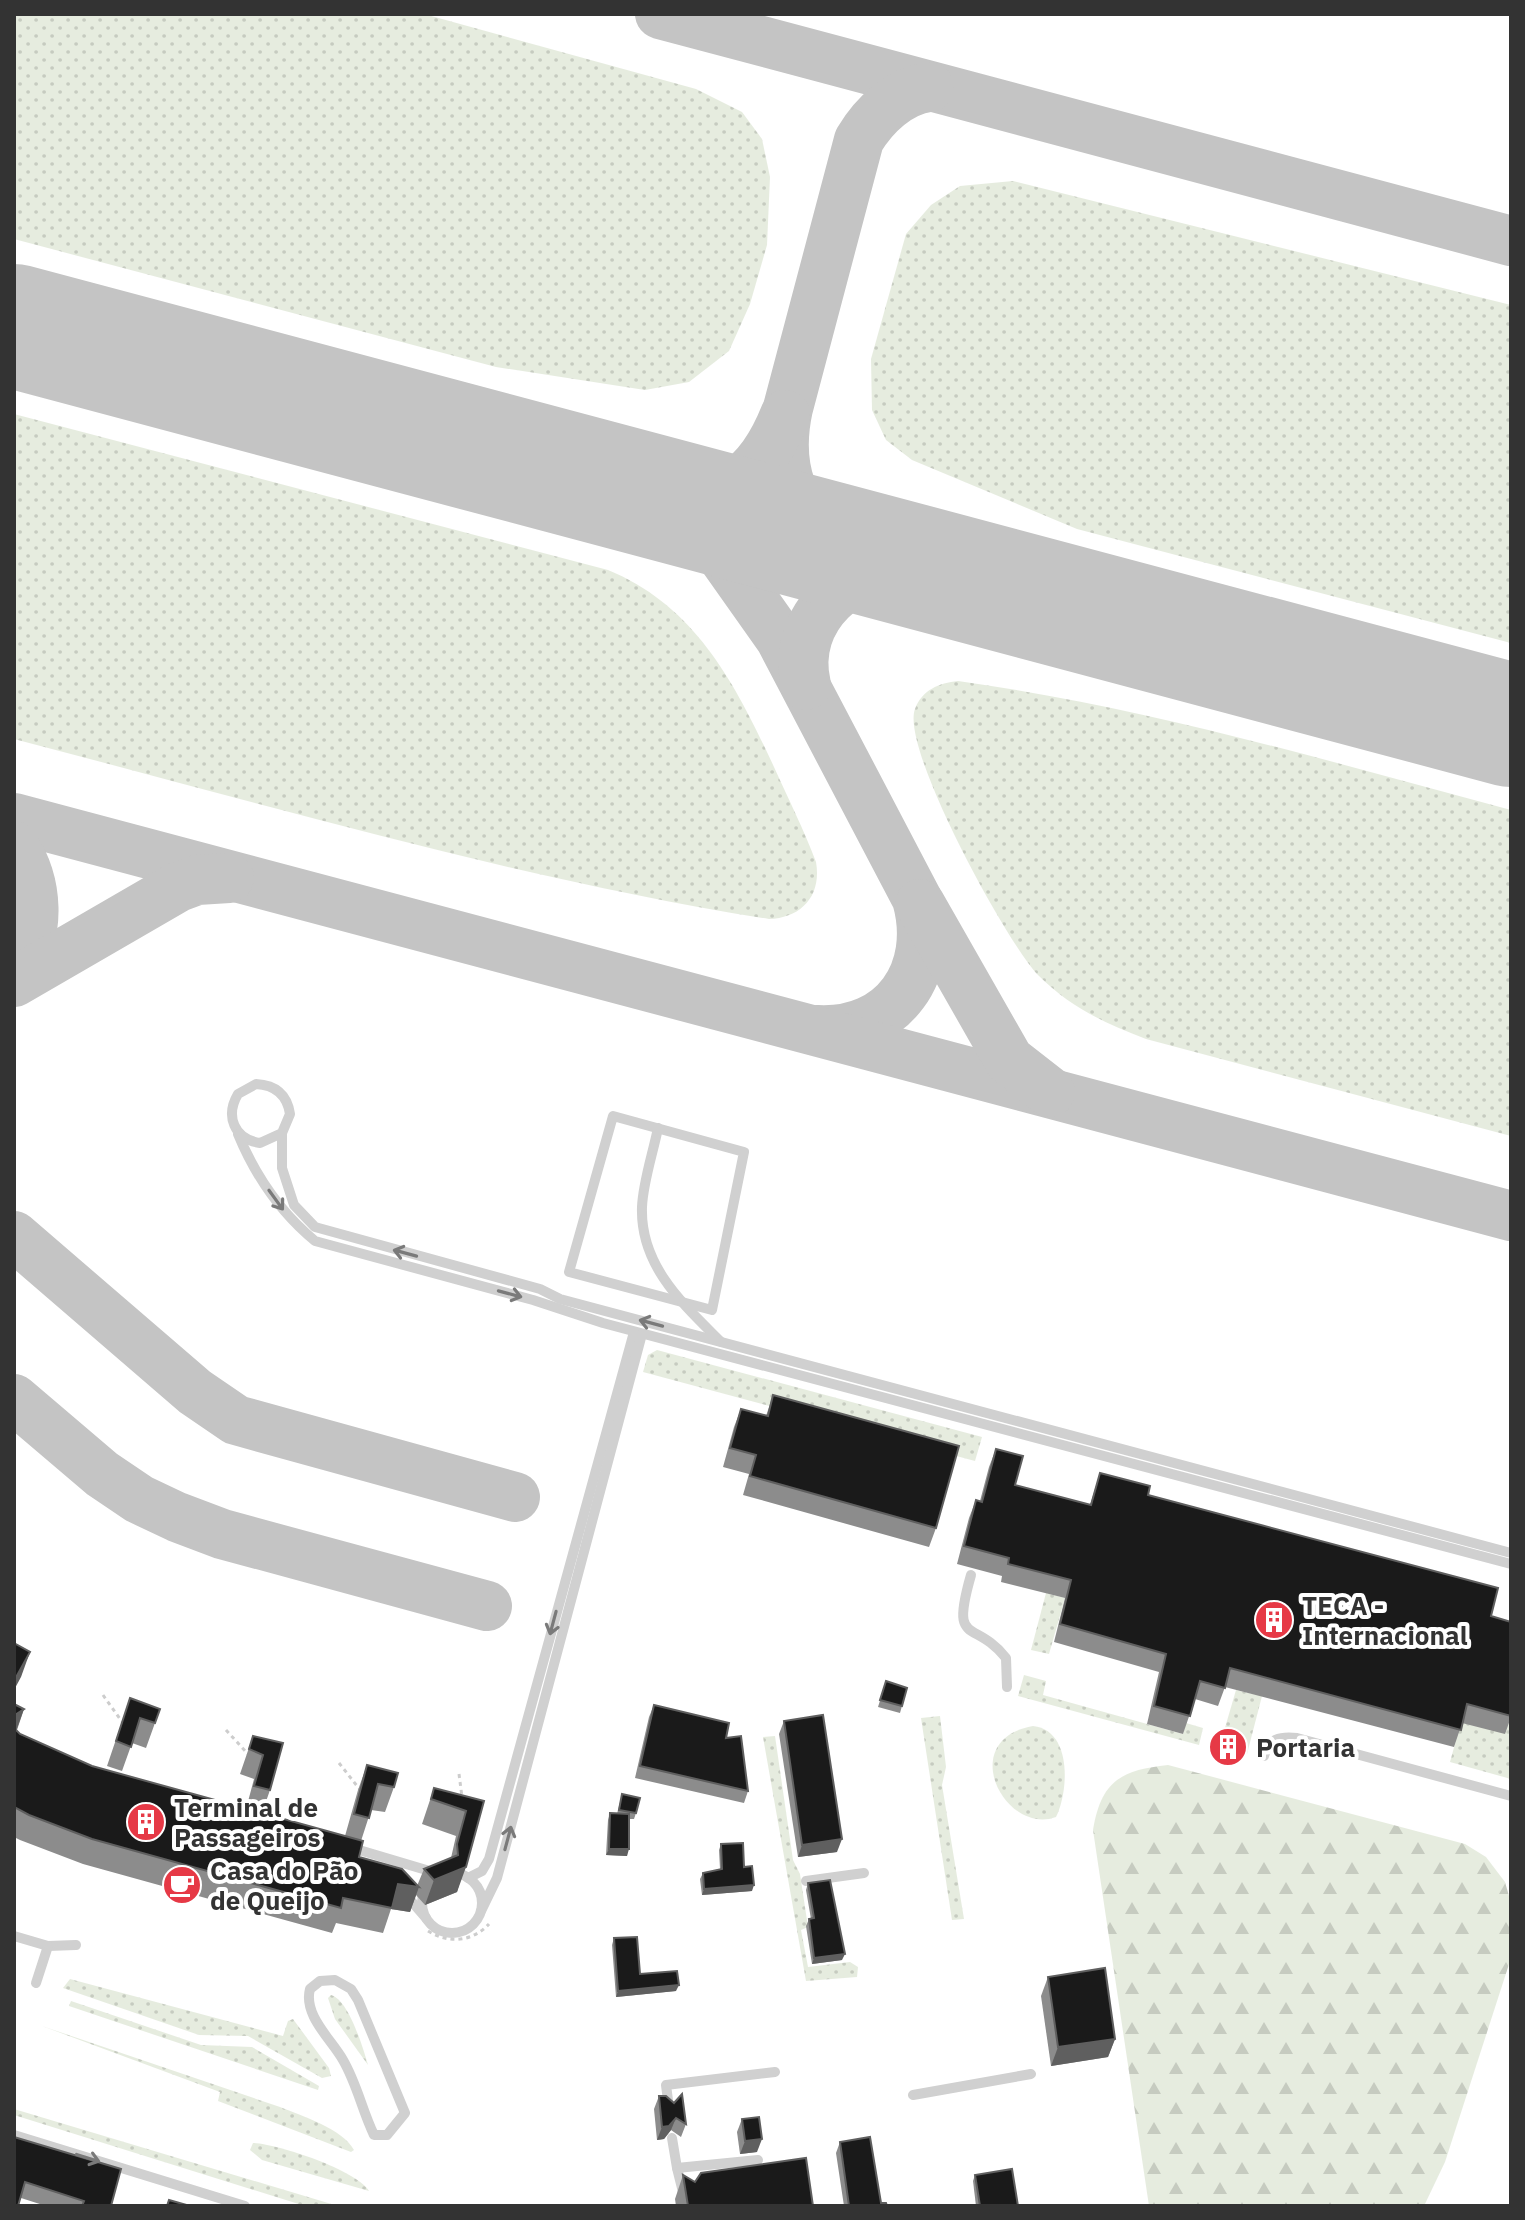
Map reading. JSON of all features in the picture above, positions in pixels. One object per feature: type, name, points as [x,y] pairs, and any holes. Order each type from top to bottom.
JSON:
[{"type":"lane","points":[[1511,1553],[721,1342],[315,1227],[294,1205],[281,1162],[282,1133],[290,1114],[288,1104],[275,1088],[256,1084],[238,1094],[233,1103],[232,1123],[248,1159],[293,1224],[315,1241],[638,1333],[1511,1564]]},
{"type":"lane","points":[[613,1116],[744,1152],[712,1310],[681,1302],[569,1272],[613,1116]]},
{"type":"lane","points":[[658,1128],[642,1208],[652,1262],[681,1302],[721,1342]]},
{"type":"lane","points":[[238,1132],[260,1143],[282,1133]]},
{"type":"lane","points":[[468,1878],[482,1871],[489,1859],[638,1333]]},
{"type":"lane","points":[[394,1882],[438,1930],[456,1933],[472,1926],[497,1878],[638,1333]]},
{"type":"lane","points":[[971,1575],[963,1603],[964,1621],[968,1632],[1006,1658],[1007,1687]]},
{"type":"lane","points":[[1264,1756],[1266,1746],[1273,1740],[1297,1738],[1511,1796]]},
{"type":"lane","points":[[372,1866],[336,1848],[443,1875],[458,1874],[468,1878],[480,1893],[481,1911]]},
{"type":"lane","points":[[806,1881],[864,1873]]},
{"type":"lane","points":[[426,1918],[422,1909],[424,1891],[434,1879],[443,1875]]},
{"type":"lane","points":[[14,1936],[48,1946],[76,1945]]},
{"type":"lane","points":[[36,1983],[48,1946]]},
{"type":"lane","points":[[335,1980],[351,1989],[400,2094],[405,2113],[403,2119],[387,2135],[371,2139],[352,2076],[322,2032],[310,2005],[310,1989],[320,1981],[335,1980]]},
{"type":"lane","points":[[669,2108],[666,2085],[775,2072]]},
{"type":"lane","points":[[913,2095],[1031,2074]]},
{"type":"lane","points":[[14,2135],[245,2206]]},
{"type":"lane","points":[[672,2138],[685,2198]]},
{"type":"lane","points":[[677,2168],[758,2160]]},
{"type":"path","points":[[103,1695],[128,1729]]},
{"type":"path","points":[[226,1730],[255,1760]]},
{"type":"path","points":[[339,1763],[365,1795]]},
{"type":"path","points":[[459,1774],[463,1801]]},
{"type":"green space","points":[[14,14],[424,14],[696,89],[742,112],[762,139],[770,177],[767,245],[750,304],[729,351],[689,382],[645,390],[496,367],[14,239]]},
{"type":"green space","points":[[1013,181],[1511,305],[1511,643],[1077,529],[912,460],[886,440],[872,410],[871,359],[906,234],[931,205],[960,186]]},
{"type":"green space","points":[[14,414],[608,570],[639,585],[666,604],[689,627],[728,678],[760,736],[816,862],[816,885],[812,895],[800,909],[780,918],[769,919],[673,902],[389,838],[14,739]]},
{"type":"green space","points":[[958,681],[1167,720],[1511,810],[1511,1136],[1146,1039],[1088,1013],[1062,996],[1038,975],[1004,925],[959,845],[924,763],[915,730],[915,709],[922,697],[932,689]]},
{"type":"green space","points":[[657,1350],[982,1437],[975,1461],[643,1372],[648,1355]]},
{"type":"green space","points":[[1046,1593],[1065,1598],[1049,1654],[1031,1650]]},
{"type":"green space","points":[[1024,1675],[1046,1681],[1043,1695],[1183,1734],[1186,1723],[1203,1728],[1199,1745],[1018,1696]]},
{"type":"green space","points":[[1236,1690],[1262,1696],[1247,1754],[1235,1751],[1222,1738]]},
{"type":"green space","points":[[1511,1711],[1511,1779],[1450,1762],[1461,1722]]},
{"type":"green space","points":[[940,1716],[946,1767],[942,1785],[964,1919],[952,1920],[921,1718]]},
{"type":"green space","points":[[1033,1726],[1046,1730],[1061,1750],[1065,1778],[1056,1817],[1037,1819],[1020,1813],[1006,1800],[996,1784],[993,1766],[997,1749],[1010,1735]]},
{"type":"green space","points":[[775,1736],[793,1860],[800,1874],[808,1927],[801,1930],[808,1967],[850,1962],[858,1967],[857,1977],[806,1981],[763,1737]]},
{"type":"green space","points":[[1168,1765],[1465,1844],[1486,1857],[1505,1882],[1511,1903],[1511,1958],[1445,2162],[1424,2206],[1149,2206],[1093,1830],[1101,1800],[1116,1781],[1138,1770]]},
{"type":"green space","points":[[70,1979],[283,2036],[288,2021],[293,2019],[329,2068],[331,2076],[322,2078],[248,2036],[199,2035],[63,1988]]},
{"type":"green space","points":[[331,1995],[338,1999],[349,2015],[368,2065],[335,2019],[328,1998]]},
{"type":"green space","points":[[71,2001],[201,2045],[252,2047],[319,2086],[318,2090],[69,2006]]},
{"type":"green space","points":[[42,2026],[280,2107],[332,2130],[349,2142],[354,2150],[351,2152],[218,2101],[220,2092]]},
{"type":"green space","points":[[14,2109],[338,2206],[305,2206],[14,2115]]},
{"type":"green space","points":[[253,2143],[280,2148],[333,2167],[369,2191],[262,2160],[250,2150]]},
{"type":"building","points":[[773,1395],[959,1446],[936,1528],[750,1476],[756,1455],[730,1448],[741,1409],[768,1416]]},
{"type":"building","name":"TECA - Internacional","points":[[996,1449],[1023,1456],[1015,1485],[1091,1505],[1100,1473],[1150,1486],[1148,1495],[1498,1588],[1491,1616],[1511,1622],[1511,1716],[1467,1704],[1461,1730],[1230,1668],[1225,1688],[1200,1681],[1190,1716],[1154,1706],[1166,1654],[1060,1624],[1071,1580],[1008,1564],[1009,1558],[964,1546],[976,1500],[982,1502]]},
{"type":"building","points":[[14,1643],[30,1652],[14,1681]]},
{"type":"building","points":[[886,1681],[907,1688],[902,1706],[880,1700]]},
{"type":"building","points":[[130,1698],[160,1709],[155,1723],[140,1718],[131,1747],[116,1741]]},
{"type":"building","name":"Terminal de Passageiros","points":[[14,1704],[24,1709],[15,1715],[15,1729],[20,1734],[92,1766],[363,1841],[359,1857],[402,1869],[419,1887],[398,1884],[392,1908],[343,1898],[341,1908],[92,1839],[29,1815],[14,1807]]},
{"type":"building","points":[[654,1705],[729,1723],[726,1738],[741,1736],[748,1791],[640,1766]]},
{"type":"building","points":[[823,1715],[842,1839],[802,1845],[784,1721]]},
{"type":"building","points":[[1225,1732],[1240,1737],[1236,1751],[1220,1746]]},
{"type":"building","points":[[253,1736],[283,1743],[270,1790],[254,1786],[263,1755],[249,1749]]},
{"type":"building","points":[[367,1765],[398,1773],[394,1787],[378,1784],[369,1818],[354,1814]]},
{"type":"building","points":[[434,1788],[484,1801],[466,1867],[434,1880],[424,1869],[458,1855],[457,1844],[466,1811],[431,1799]]},
{"type":"building","points":[[622,1794],[640,1798],[636,1813],[619,1810]]},
{"type":"building","points":[[610,1813],[629,1814],[629,1849],[609,1849]]},
{"type":"building","points":[[743,1843],[744,1867],[752,1866],[754,1885],[704,1889],[703,1873],[722,1869],[721,1844]]},
{"type":"building","points":[[830,1880],[845,1954],[814,1958],[809,1919],[814,1918],[808,1883]]},
{"type":"building","points":[[637,1937],[640,1974],[677,1971],[679,1985],[618,1991],[614,1938]]},
{"type":"building","points":[[1105,1968],[1115,2039],[1058,2047],[1048,1977]]},
{"type":"building","points":[[682,2094],[686,2124],[676,2118],[669,2126],[662,2127],[659,2096],[666,2096],[674,2103]]},
{"type":"building","points":[[759,2117],[762,2139],[745,2141],[742,2119]]},
{"type":"building","points":[[14,2137],[121,2169],[111,2206],[82,2206],[84,2201],[25,2182],[18,2206],[14,2206]]},
{"type":"building","points":[[870,2137],[881,2203],[887,2206],[849,2206],[840,2142]]},
{"type":"building","points":[[806,2158],[813,2206],[688,2206],[683,2175],[695,2182],[701,2173]]},
{"type":"building","points":[[1012,2169],[1018,2206],[980,2206],[975,2175]]},
{"type":"building","points":[[169,2200],[190,2206],[167,2206]]},
{"type":"taxiway","points":[[660,14],[1511,241]]},
{"type":"taxiway","points":[[929,87],[908,93],[888,106],[859,140],[788,408],[784,449],[791,488],[799,505],[826,534],[866,553],[935,571]]},
{"type":"taxiway","points":[[651,496],[698,497],[734,484],[750,472],[763,456],[785,415]]},
{"type":"taxiway","points":[[651,496],[710,539],[780,638],[917,899],[922,925],[921,950],[914,973],[903,993],[888,1009],[868,1021],[844,1028],[817,1030]]},
{"type":"taxiway","points":[[806,685],[804,660],[807,637],[817,617],[831,600],[869,575],[915,569]]},
{"type":"taxiway","points":[[14,818],[1511,1216]]},
{"type":"taxiway","points":[[14,846],[28,875],[34,908],[29,940],[14,969]]},
{"type":"taxiway","points":[[14,982],[178,887],[197,880],[229,878]]},
{"type":"taxiway","points":[[920,904],[1009,1060],[1050,1092]]},
{"type":"taxiway","points":[[14,1236],[195,1392],[236,1420],[515,1497]]},
{"type":"taxiway","points":[[14,1399],[102,1474],[139,1499],[177,1517],[222,1534],[487,1606]]},
{"type":"runway","points":[[14,326],[1511,725]]},
{"type":"place","name":"TECA - Internacional","points":[[1274,1620]]},
{"type":"place","name":"Portaria","points":[[1228,1747]]},
{"type":"place","name":"Terminal de Passageiros","points":[[146,1822]]},
{"type":"place","name":"Casa do Pão de Queijo","points":[[182,1885]]}]
